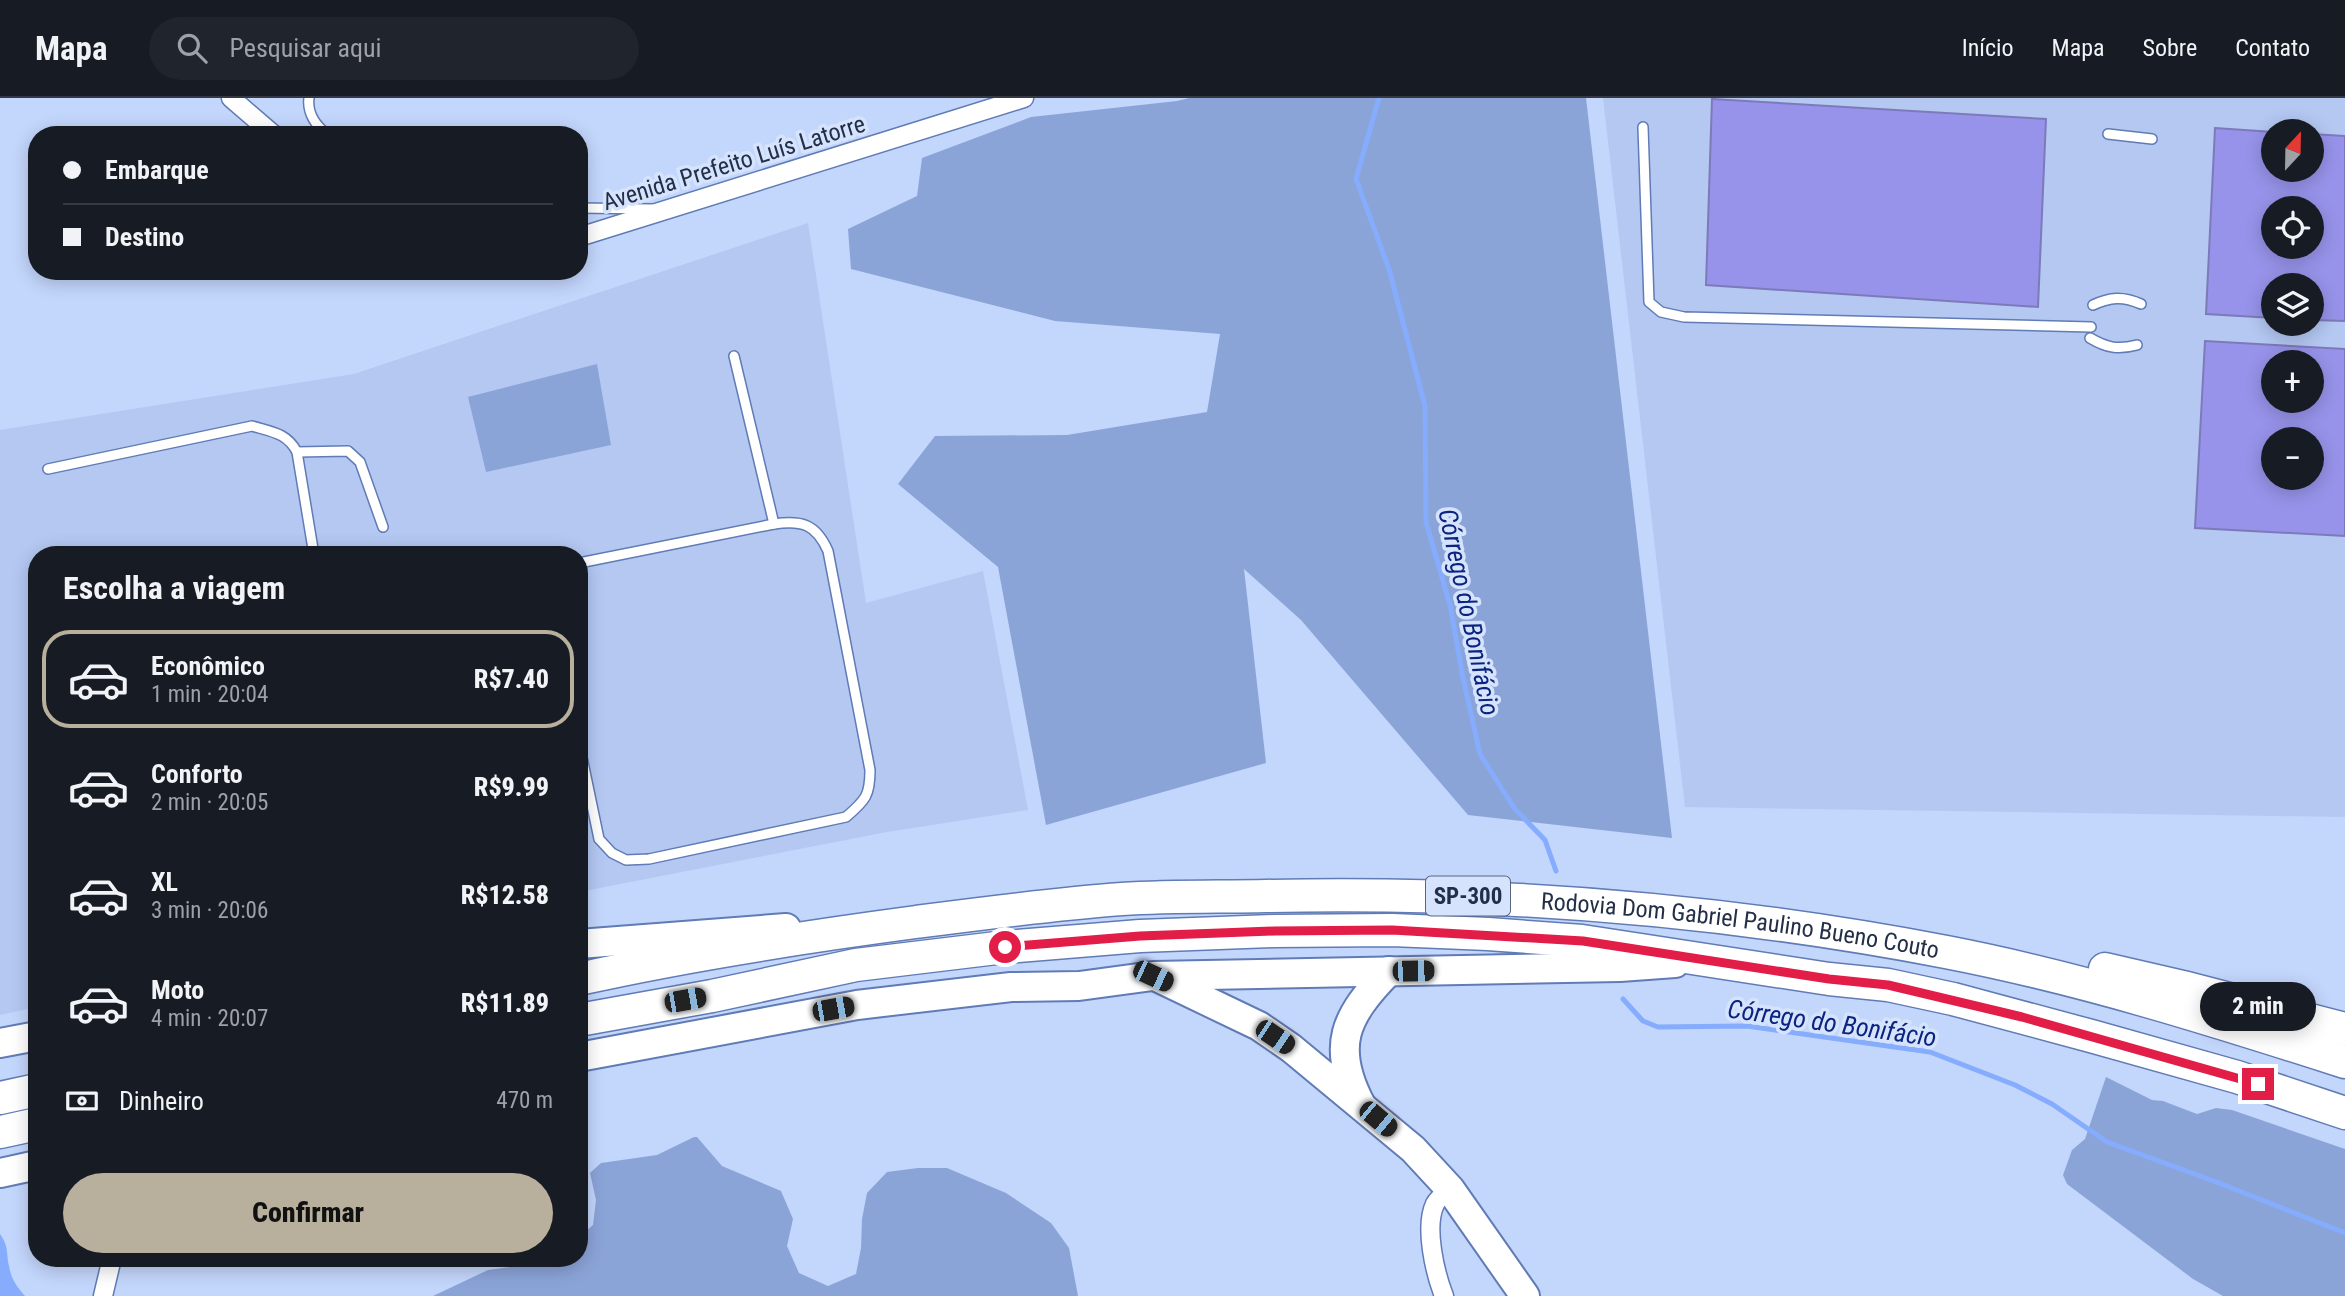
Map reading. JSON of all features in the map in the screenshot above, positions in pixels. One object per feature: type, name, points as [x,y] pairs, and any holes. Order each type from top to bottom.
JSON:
[{"type":"highway","name":"Rodovia Dom Gabriel Paulino Bueno Couto","points":[[588,977],[816,936],[1127,898],[1383,894],[1467,896],[1721,916],[1952,953],[2123,995],[2345,1062]]},
{"type":"highway","points":[[1467,896],[1715,902],[1845,919],[1943,935],[2086,965],[2196,990],[2345,1029]]},
{"type":"highway","name":"Rodovia Dom Gabriel Paulino Bueno Couto","points":[[588,1018],[712,996],[856,965],[1005,947],[1140,936],[1287,931],[1392,930],[1460,933],[1583,941],[1829,979],[1888,985],[1952,999],[2237,1077],[2345,1113]]},
{"type":"highway","points":[[0,1098],[28,1092]]},
{"type":"highway","points":[[0,1132],[28,1126]]},
{"type":"main road","points":[[588,943],[952,918]]},
{"type":"main road","points":[[588,1056],[857,1005],[1011,987],[1079,986],[1153,976],[1620,967],[1710,960]]},
{"type":"main road","points":[[1361,1105],[1349,1082],[1345,1058],[1348,1024],[1368,993],[1389,971]]},
{"type":"main road","points":[[1153,976],[1259,1026],[1291,1048],[1413,1149],[1450,1189],[1525,1295]]},
{"type":"main road","points":[[0,1043],[28,1038]]},
{"type":"main road","points":[[0,1174],[28,1167]]},
{"type":"street","points":[[232,98],[264,126]]},
{"type":"street","name":"Avenida Prefeito Luís Latorre","points":[[588,234],[1024,98]]},
{"type":"street","points":[[0,1174],[28,1175]]},
{"type":"street","points":[[1444,1296],[1434,1261],[1430,1221],[1436,1202],[1450,1189]]},
{"type":"street","points":[[103,1296],[110,1267]]},
{"type":"lane","points":[[309,98],[307,107],[318,126]]},
{"type":"lane","points":[[1643,127],[1648,302],[1661,312],[1684,317],[2091,327]]},
{"type":"lane","points":[[2108,134],[2152,139]]},
{"type":"lane","points":[[588,208],[667,210]]},
{"type":"lane","points":[[2093,305],[2108,298],[2127,298],[2141,304]]},
{"type":"lane","points":[[2090,338],[2105,347],[2122,349],[2137,345]]},
{"type":"lane","points":[[734,356],[774,524]]},
{"type":"lane","points":[[48,469],[252,426],[282,435],[292,441],[297,452],[313,546]]},
{"type":"lane","points":[[297,452],[348,451],[360,462],[383,527]]},
{"type":"lane","points":[[588,561],[791,522],[806,525],[821,535],[828,551],[870,769],[870,792],[860,806],[846,817],[649,859],[626,860],[612,853],[599,839],[588,786]]},
{"type":"shaded area","points":[[1189,98],[1586,98],[1672,838],[1468,815],[1301,620],[1244,569],[1266,763],[1046,825],[998,567],[898,484],[935,436],[1067,435],[1207,412],[1220,334],[1055,321],[851,269],[848,229],[917,196],[922,158],[1031,117]]},
{"type":"shaded area","points":[[1603,98],[2345,98],[2345,817],[1685,807]]},
{"type":"shaded area","points":[[808,223],[866,603],[983,571],[1028,810],[887,832],[588,890],[588,546],[28,546],[28,1009],[0,1015],[0,430],[354,374]]},
{"type":"shaded area","points":[[597,364],[611,445],[486,472],[468,397]]},
{"type":"shaded area","points":[[2106,1077],[2152,1100],[2163,1101],[2197,1114],[2216,1108],[2232,1110],[2345,1149],[2345,1296],[2223,1296],[2193,1279],[2067,1184],[2063,1175],[2072,1150],[2085,1139]]},
{"type":"shaded area","points":[[697,1137],[722,1166],[781,1191],[793,1219],[787,1246],[799,1273],[828,1286],[856,1274],[867,1193],[887,1172],[947,1168],[1006,1193],[1051,1223],[1069,1248],[1078,1296],[433,1296],[488,1270],[510,1267],[588,1267],[588,1229],[593,1225],[596,1200],[590,1173],[601,1163],[657,1155]]},
{"type":"shaded area","points":[[0,1234],[6,1246],[11,1275],[25,1296],[0,1296]]},
{"type":"building","points":[[1712,99],[2046,119],[2038,307],[1706,285]]},
{"type":"building","points":[[2215,128],[2261,131],[2261,182],[2324,182],[2324,135],[2345,136],[2345,321],[2324,320],[2324,273],[2261,273],[2261,317],[2206,314]]},
{"type":"building","points":[[2205,341],[2345,349],[2345,536],[2195,528]]},
{"type":"waterway","name":"Córrego do Bonifácio","points":[[1379,98],[1356,179],[1389,269],[1425,406],[1426,522],[1450,605],[1480,754],[1514,808],[1545,840],[1556,871]]},
{"type":"waterway","name":"Córrego do Bonifácio","points":[[1623,999],[1643,1021],[1658,1027],[1747,1026],[1930,1052],[2015,1085],[2052,1104],[2107,1142],[2345,1233]]},
{"type":"route","points":[[1005,947],[1140,936],[1274,931],[1392,930],[1583,941],[1829,979],[1888,985],[2022,1017],[2258,1084]]}]
